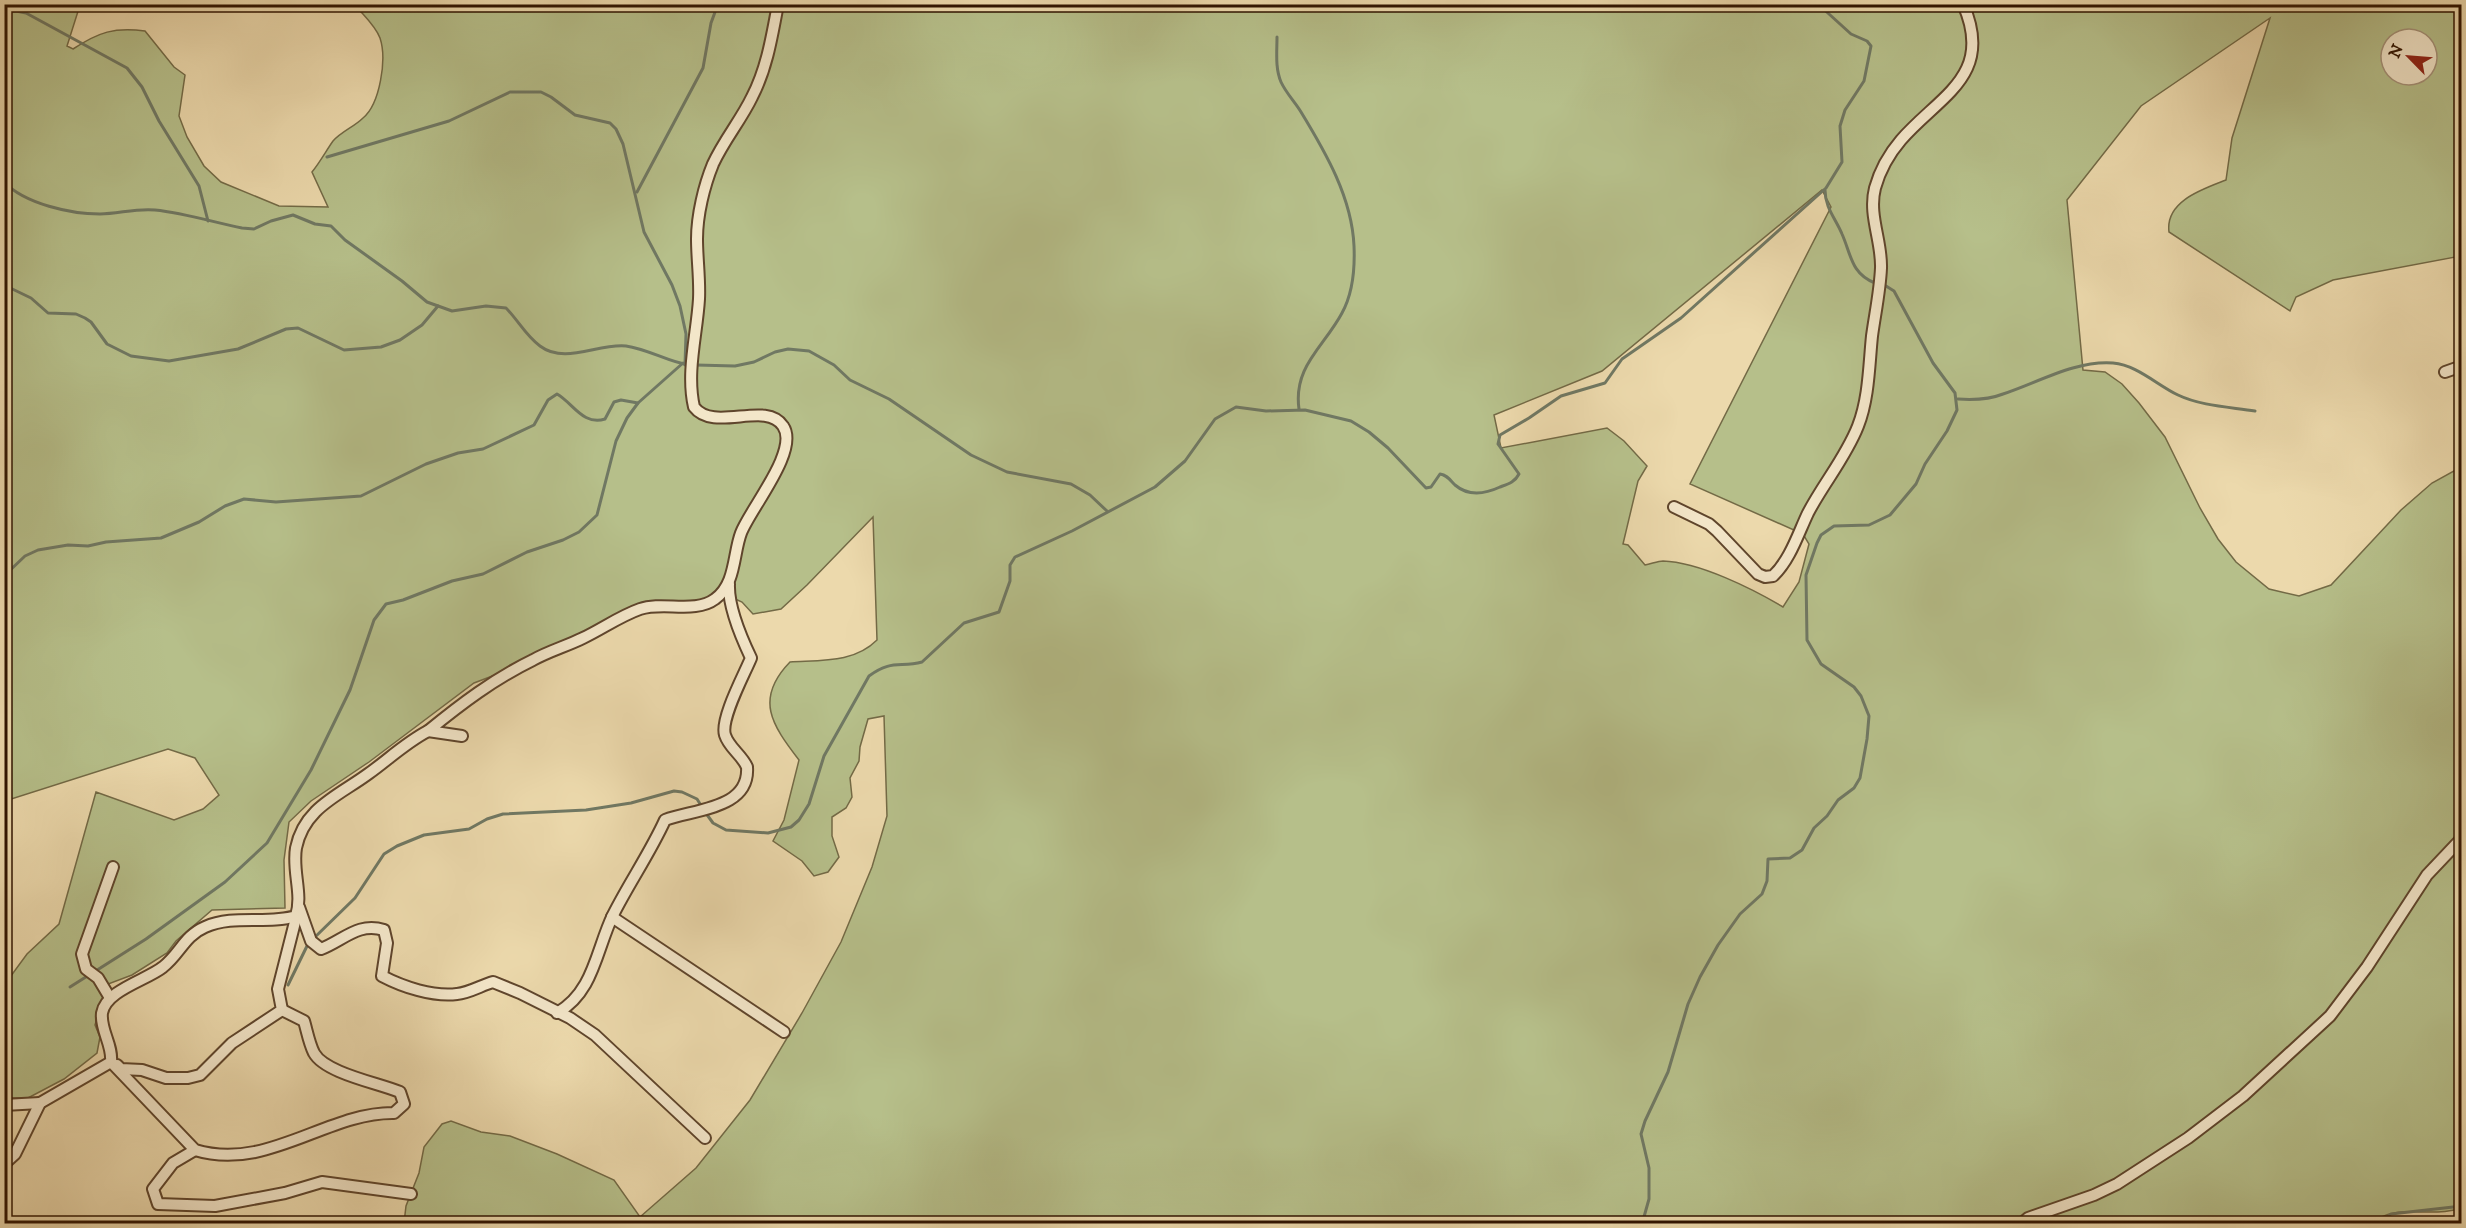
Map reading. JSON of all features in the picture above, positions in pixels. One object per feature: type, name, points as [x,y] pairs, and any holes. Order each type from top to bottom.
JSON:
[{"type":"street","points":[[556,1013],[570,1006],[583,990],[599,955],[612,917],[664,820],[719,805],[737,796],[744,788],[747,766],[731,746],[724,730],[731,706],[751,658],[742,640],[728,597],[729,582],[741,533],[775,473],[783,455],[786,434],[780,423],[773,418],[750,416],[714,418],[702,415],[694,407],[691,378],[700,284],[697,237],[706,186],[713,165],[723,144],[746,109],[761,77],[778,4]]},
{"type":"street","points":[[1674,507],[1717,531],[1758,574],[1765,577],[1773,576],[1786,559],[1862,415],[1881,269],[1879,241],[1873,212],[1875,189],[1882,169],[1895,147],[1956,88],[1967,69],[1971,38],[1963,4]]},
{"type":"street","points":[[2445,372],[2462,366]]},
{"type":"street","points":[[282,1010],[278,988],[298,911],[295,852],[299,834],[308,819],[321,805],[428,731],[476,693],[535,658],[582,639],[637,610],[657,606],[706,604],[722,593],[729,582]]},
{"type":"street","points":[[428,731],[462,736]]},
{"type":"street","points":[[2021,1224],[2028,1218],[2117,1184],[2188,1138],[2243,1096],[2330,1017],[2367,967],[2427,875],[2462,838]]},
{"type":"street","points":[[110,998],[98,978],[87,969],[82,954],[113,867]]},
{"type":"street","points":[[111,1062],[113,1050],[105,1033],[102,1012],[110,998],[162,968],[186,939],[206,926],[236,920],[288,919],[296,916],[298,911]]},
{"type":"street","points":[[298,911],[311,941],[321,949],[361,929],[371,926],[384,930],[387,943],[382,976],[393,982],[422,990],[457,994],[493,982],[570,1018],[595,1035],[705,1138]]},
{"type":"street","points":[[612,917],[784,1032]]},
{"type":"street","points":[[111,1062],[121,1069],[142,1070],[166,1078],[188,1078],[200,1075],[232,1043],[282,1010]]},
{"type":"street","points":[[111,1062],[195,1150],[211,1155],[289,1144],[374,1112],[394,1113],[404,1104],[400,1092],[356,1078],[323,1063],[315,1054],[304,1021],[282,1010]]},
{"type":"street","points":[[4,1106],[39,1103],[111,1062]]},
{"type":"street","points":[[4,1164],[15,1154],[39,1103]]},
{"type":"street","points":[[195,1150],[173,1163],[153,1189],[158,1204],[215,1206],[285,1193],[322,1182],[411,1194]]},
{"type":"green space","points":[[5,5],[80,5],[67,46],[73,49],[91,38],[115,30],[145,31],[174,67],[185,75],[179,116],[187,137],[204,166],[221,182],[279,206],[328,207],[312,172],[333,141],[369,111],[378,92],[382,69],[382,47],[378,33],[355,5],[2461,5],[2461,256],[2333,280],[2296,297],[2290,311],[2169,232],[2169,221],[2179,204],[2197,192],[2226,180],[2232,138],[2270,18],[2141,106],[2067,200],[2083,370],[2105,372],[2122,384],[2139,403],[2165,437],[2218,539],[2236,562],[2269,589],[2299,596],[2331,585],[2401,510],[2432,483],[2461,467],[2461,1209],[2441,1212],[2394,1213],[2370,1224],[404,1223],[406,1206],[419,1173],[424,1147],[442,1124],[451,1121],[481,1132],[510,1136],[614,1180],[640,1217],[696,1168],[750,1100],[841,942],[872,867],[887,816],[884,716],[868,719],[860,747],[859,761],[850,778],[852,797],[846,808],[832,817],[832,836],[839,857],[828,872],[814,876],[802,861],[773,841],[784,820],[799,760],[775,723],[771,712],[772,688],[790,662],[848,657],[877,640],[873,517],[781,609],[753,614],[742,602],[731,597],[655,604],[532,661],[474,683],[369,762],[311,801],[289,822],[284,860],[285,908],[212,910],[176,941],[167,953],[132,975],[108,984],[95,1025],[100,1037],[97,1053],[64,1079],[28,1098],[5,1098],[5,984],[27,954],[59,924],[96,792],[174,820],[203,809],[219,795],[195,758],[168,749],[5,801]],"holes":[[[1822,190],[1831,207],[1690,484],[1803,534],[1809,544],[1799,582],[1783,607],[1757,592],[1693,566],[1663,561],[1645,565],[1628,545],[1623,544],[1638,481],[1647,466],[1624,441],[1607,428],[1501,448],[1494,415],[1602,371]]]},
{"type":"waterway","points":[[637,192],[703,68],[711,23],[718,4]]},
{"type":"waterway","points":[[705,812],[713,823],[726,830],[768,833],[791,827],[799,820],[809,804],[824,756],[869,676],[884,667],[922,662],[964,623],[999,612],[1010,581],[1010,565],[1015,557],[1072,531],[1155,487],[1185,461],[1215,419],[1236,407],[1266,411],[1305,410],[1351,421],[1388,448],[1426,488],[1431,487],[1440,474],[1460,489],[1471,493],[1489,491],[1513,481],[1519,474],[1498,444],[1500,435],[1561,396],[1605,383],[1622,359],[1681,318],[1826,188],[1842,162],[1840,126],[1845,110],[1864,81],[1871,46],[1867,41],[1851,34],[1818,4]]},
{"type":"waterway","points":[[4,13],[16,11],[26,13],[127,68],[142,87],[159,121],[199,186],[208,221]]},
{"type":"waterway","points":[[1277,37],[1279,77],[1285,90],[1299,108],[1336,176],[1348,211],[1354,246],[1354,272],[1349,297],[1335,325],[1305,369],[1298,394],[1299,409]]},
{"type":"waterway","points":[[327,157],[449,121],[510,92],[541,92],[575,115],[610,123],[616,129],[623,144],[644,232],[672,285],[680,306],[686,334],[685,365]]},
{"type":"waterway","points":[[4,182],[13,190],[36,202],[76,212],[100,214],[155,210],[254,229],[293,215],[315,224],[331,226],[345,240],[427,302],[452,311],[486,306],[506,308],[530,338],[550,351],[571,354],[604,347],[626,346],[689,365]]},
{"type":"waterway","points":[[1825,190],[1829,208],[1856,269],[1875,283]]},
{"type":"waterway","points":[[4,285],[31,298],[48,313],[76,314],[85,318],[91,322],[107,344],[131,356],[169,361],[238,349],[286,329],[298,328],[344,350],[381,347],[400,340],[422,325],[438,306]]},
{"type":"waterway","points":[[1642,1224],[1649,1199],[1649,1168],[1641,1134],[1668,1072],[1688,1004],[1700,977],[1718,945],[1740,914],[1762,894],[1767,881],[1768,859],[1790,858],[1802,850],[1814,828],[1827,816],[1838,800],[1854,788],[1860,778],[1869,716],[1861,696],[1854,687],[1821,664],[1807,640],[1806,575],[1817,543],[1821,535],[1834,526],[1869,525],[1890,515],[1916,484],[1925,464],[1947,431],[1957,410],[1955,393],[1933,363],[1894,291],[1886,286]]},
{"type":"waterway","points":[[696,365],[735,366],[754,362],[775,352],[788,349],[809,351],[834,365],[850,380],[889,399],[971,455],[1007,472],[1071,484],[1090,495],[1107,511]]},
{"type":"waterway","points":[[94,972],[146,939],[225,882],[267,843],[311,770],[350,690],[374,620],[386,604],[403,600],[452,581],[483,574],[527,552],[579,532],[597,515],[616,441],[627,418],[638,403],[683,363]]},
{"type":"waterway","points":[[1958,399],[1992,397],[2085,365],[2113,363],[2139,371],[2187,399],[2255,411]]},
{"type":"waterway","points":[[4,576],[25,556],[38,550],[68,545],[88,546],[106,542],[161,538],[244,499],[276,502],[361,496],[426,464],[458,453],[483,449],[534,425],[548,400],[557,394],[584,417],[597,420],[605,419],[614,402],[621,400],[638,403]]},
{"type":"waterway","points":[[313,939],[355,898],[384,854],[424,835],[469,829],[487,819],[503,814],[586,810],[631,803],[674,791],[697,799],[702,807]]},
{"type":"waterway","points":[[288,985],[308,944]]},
{"type":"waterway","points":[[70,987],[89,975]]},
{"type":"waterway","points":[[2377,1224],[2391,1214],[2462,1206]]}]
